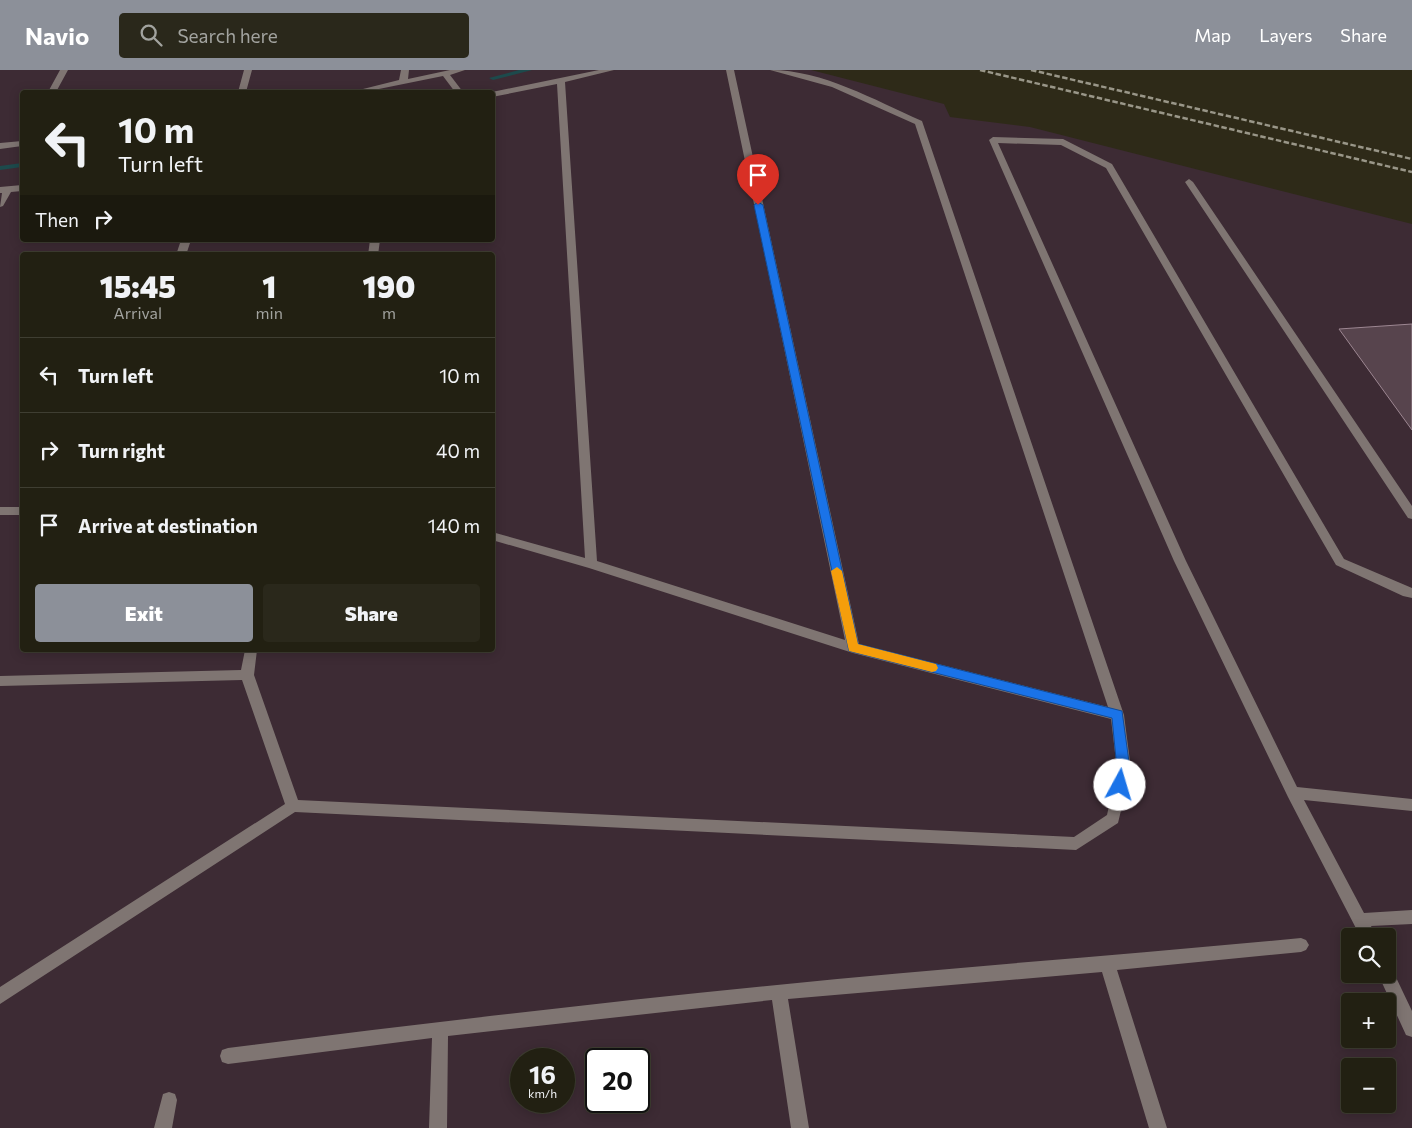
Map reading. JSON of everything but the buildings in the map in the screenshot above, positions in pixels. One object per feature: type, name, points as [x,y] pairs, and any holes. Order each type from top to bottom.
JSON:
[{"type":"lane","points":[[53,90],[64,70]]},
{"type":"lane","points":[[243,90],[248,70]]},
{"type":"lane","points":[[403,83],[405,70]]},
{"type":"lane","points":[[366,90],[461,70]]},
{"type":"lane","points":[[495,94],[561,82],[610,70]]},
{"type":"lane","points":[[730,70],[853,648]]},
{"type":"lane","points":[[0,996],[293,806],[1076,844],[1114,818],[1124,769],[1118,715],[919,123],[835,84],[774,70]]},
{"type":"lane","points":[[446,74],[458,90]]},
{"type":"lane","points":[[561,82],[591,564]]},
{"type":"lane","points":[[1364,928],[1292,793],[1180,561],[993,140],[1063,142],[1109,166],[1340,562],[1403,591],[1412,593]]},
{"type":"lane","points":[[0,146],[20,144]]},
{"type":"lane","points":[[1189,182],[1412,515]]},
{"type":"lane","points":[[0,204],[4,189],[20,188]]},
{"type":"lane","points":[[0,511],[20,510]]},
{"type":"lane","points":[[495,537],[591,564],[853,648],[1118,715]]},
{"type":"lane","points":[[251,652],[248,675],[293,806]]},
{"type":"lane","points":[[0,680],[248,675]]},
{"type":"lane","points":[[1292,793],[1412,805]]},
{"type":"lane","points":[[1360,920],[1412,917]]},
{"type":"lane","points":[[228,1056],[440,1029],[780,992],[1301,945]]},
{"type":"lane","points":[[1107,964],[1158,1128]]},
{"type":"lane","points":[[1390,983],[1412,1029]]},
{"type":"lane","points":[[780,992],[800,1128]]},
{"type":"lane","points":[[438,1128],[440,1029]]},
{"type":"lane","points":[[163,1128],[169,1100]]},
{"type":"shaded area","points":[[0,70],[811,70],[944,104],[950,117],[1030,127],[1412,224],[1412,1128],[0,1128]]},
{"type":"waterway","points":[[493,78],[528,70]]},
{"type":"waterway","points":[[0,168],[20,165]]},
{"type":"railway","points":[[980,70],[1412,172]]},
{"type":"railway","points":[[1031,70],[1412,159]]},
{"type":"slow traffic","points":[[837,571],[853,648],[932,668]]},
{"type":"route","points":[[758,205],[853,648],[1118,715],[1124,769],[1120,785]]}]
